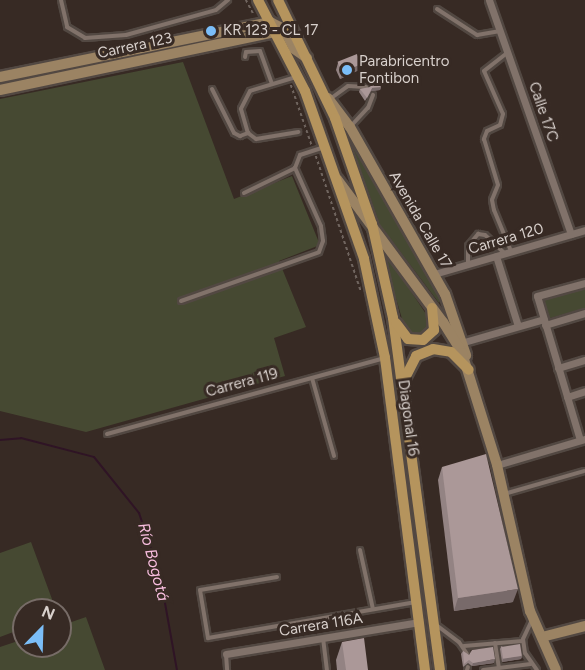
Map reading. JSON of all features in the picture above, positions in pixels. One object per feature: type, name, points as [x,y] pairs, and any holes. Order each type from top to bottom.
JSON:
[{"type":"main road","name":"Avenida Calle 17","points":[[258,0],[299,76],[336,176],[453,337],[469,370]]},
{"type":"main road","name":"Avenida Calle 17","points":[[278,0],[327,97],[372,225]]},
{"type":"main road","points":[[273,27],[284,30],[294,49],[308,59]]},
{"type":"main road","name":"Carrera 123","points":[[0,77],[273,27]]},
{"type":"main road","name":"Carrera 123","points":[[0,90],[273,27]]},
{"type":"main road","name":"Avenida Calle 17","points":[[327,97],[350,127],[448,300],[464,342],[469,370],[497,465],[533,618],[556,670]]},
{"type":"main road","name":"Diagonal 16","points":[[336,176],[364,259],[385,358],[425,670]]},
{"type":"main road","name":"Diagonal 16","points":[[372,225],[393,318],[440,670]]},
{"type":"main road","points":[[393,318],[408,339],[423,340],[434,330],[432,308],[440,308],[448,300]]},
{"type":"main road","points":[[403,386],[410,363],[433,349],[451,352],[469,370]]},
{"type":"main road","points":[[542,637],[585,626]]},
{"type":"street","name":"Calle 17C","points":[[489,0],[571,234]]},
{"type":"street","name":"Carrera 120","points":[[434,274],[585,230]]},
{"type":"street","points":[[496,256],[518,326]]},
{"type":"street","points":[[497,465],[582,440],[537,296],[585,283]]},
{"type":"street","points":[[464,342],[518,326],[585,313]]},
{"type":"street","points":[[558,368],[585,360]]},
{"type":"street","points":[[567,397],[585,391]]},
{"type":"street","name":"Carrera 116A","points":[[226,654],[419,622]]},
{"type":"lane","points":[[61,0],[67,27],[85,38],[126,35],[216,10],[228,0]]},
{"type":"lane","points":[[437,9],[477,35],[500,30]]},
{"type":"lane","points":[[245,57],[246,52],[260,51],[272,84]]},
{"type":"lane","points":[[507,53],[484,71],[502,114],[500,125],[487,131],[484,139],[498,185],[492,200],[494,210],[508,252]]},
{"type":"lane","points":[[248,133],[243,101],[250,91],[299,76]]},
{"type":"lane","points":[[327,97],[348,86],[366,87]]},
{"type":"lane","points":[[212,89],[234,133],[240,136],[248,133],[261,140],[298,132]]},
{"type":"lane","points":[[350,127],[368,108],[373,95]]},
{"type":"lane","points":[[181,301],[319,252],[323,241],[321,226],[296,168],[300,155],[325,147]]},
{"type":"lane","points":[[243,193],[296,168]]},
{"type":"lane","points":[[468,264],[468,246],[478,234],[485,235],[508,252]]},
{"type":"lane","name":"Carrera 119","points":[[107,434],[385,358]]},
{"type":"lane","points":[[312,378],[334,456]]},
{"type":"lane","points":[[504,494],[584,471]]},
{"type":"lane","points":[[360,550],[374,609]]},
{"type":"lane","points":[[277,577],[200,590],[208,638],[417,602]]},
{"type":"lane","points":[[533,618],[523,641],[531,664],[537,670]]},
{"type":"lane","points":[[434,624],[464,646],[466,654]]},
{"type":"lane","points":[[323,638],[327,670]]},
{"type":"lane","points":[[464,646],[523,641]]},
{"type":"lane","points":[[495,643],[498,668]]},
{"type":"lane","points":[[226,654],[227,670]]},
{"type":"lane","points":[[483,670],[531,664]]},
{"type":"green space","points":[[183,62],[234,199],[292,176],[320,245],[279,261],[306,327],[274,338],[285,376],[86,432],[0,411],[0,99]]},
{"type":"green space","points":[[351,143],[442,297],[439,303],[380,225]]},
{"type":"green space","points":[[380,245],[428,317],[430,328],[420,337],[413,336],[403,322]]},
{"type":"green space","points":[[585,286],[585,308],[547,319],[540,298]]},
{"type":"green space","points":[[31,542],[52,598],[12,598],[12,632],[0,637],[0,553]]},
{"type":"green space","points":[[86,617],[105,670],[0,670],[0,647],[12,643],[12,658],[72,658],[72,622]]},
{"type":"building","points":[[357,54],[361,64],[342,72],[338,62]]},
{"type":"building","points":[[375,78],[381,87],[372,88],[367,98],[360,89],[370,87]]},
{"type":"building","points":[[486,454],[518,589],[458,598],[442,467]]},
{"type":"building","points":[[364,638],[368,670],[346,670],[342,642]]},
{"type":"building","points":[[520,644],[522,656],[503,659],[501,647]]},
{"type":"building","points":[[493,647],[495,659],[473,663],[469,660],[464,664],[463,651],[469,655],[472,650]]},
{"type":"waterway","name":"Río Bogotá","points":[[0,440],[21,438],[94,457],[139,513],[160,575],[177,670]]},
{"type":"place","name":"KR 123 - CL 17","points":[[211,31]]},
{"type":"place","name":"Parabricentro Fontibon","points":[[347,70]]}]
